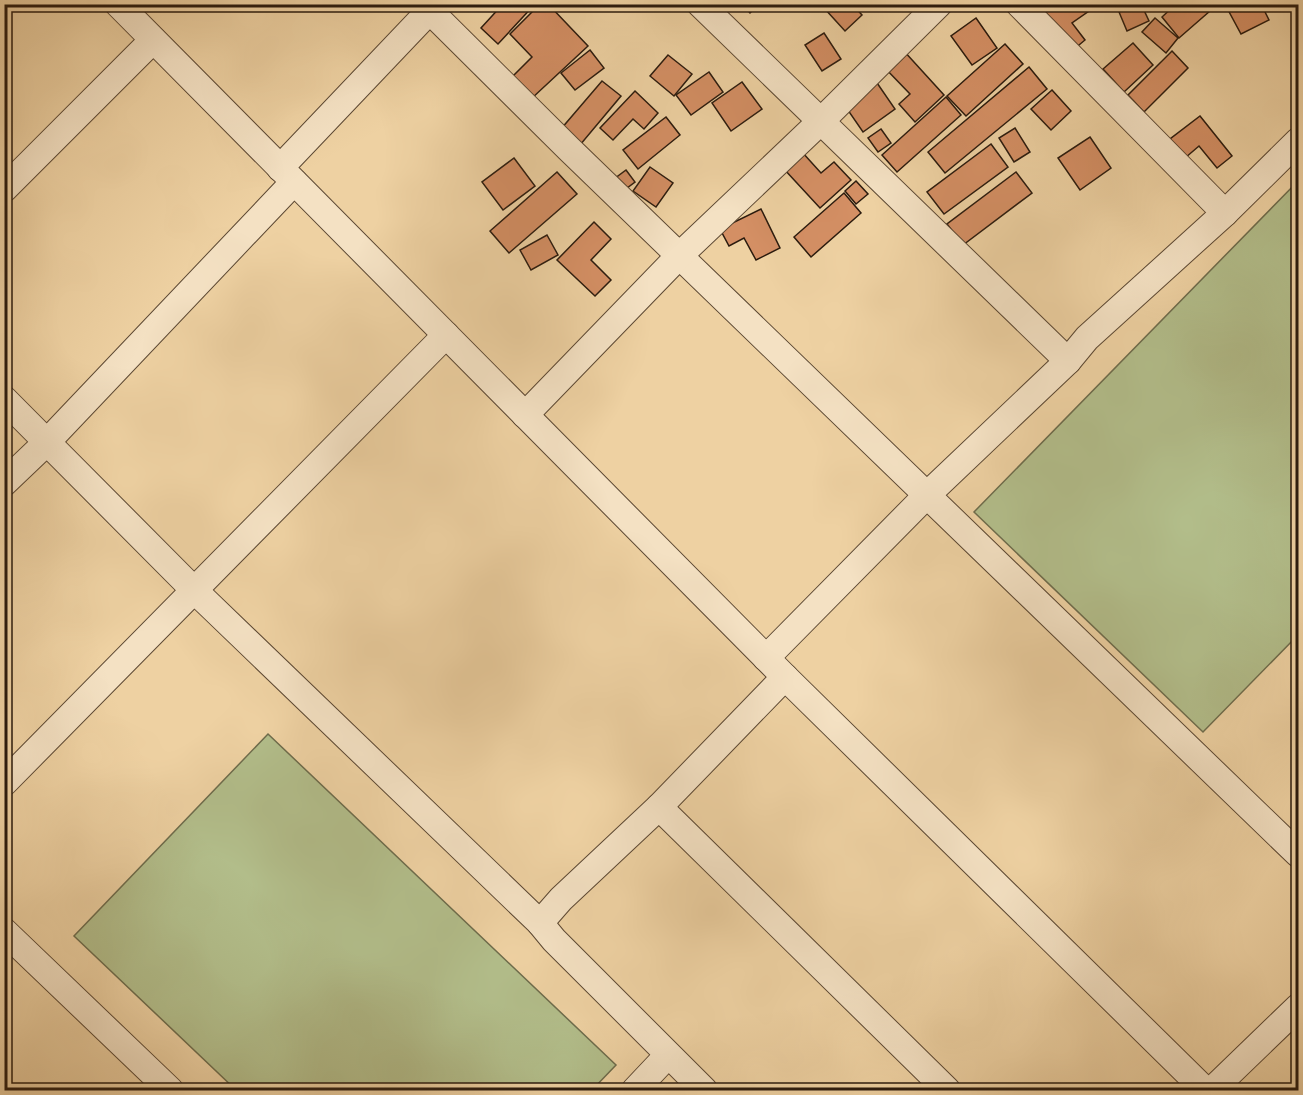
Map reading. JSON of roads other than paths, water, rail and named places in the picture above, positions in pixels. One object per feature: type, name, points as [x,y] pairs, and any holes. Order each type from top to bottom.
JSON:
[{"type":"street","points":[[118,4],[785,677],[1205,1090]]},
{"type":"street","points":[[700,4],[1068,361]]},
{"type":"street","points":[[525,415],[679,256],[820,122],[939,4]]},
{"type":"street","points":[[1019,4],[1226,213]]},
{"type":"street","points":[[4,483],[47,442],[287,175],[430,7],[679,256],[1299,854]]},
{"type":"street","points":[[4,189],[153,40]]},
{"type":"street","points":[[766,658],[927,495],[1068,361],[1087,338],[1226,213],[1299,141]]},
{"type":"street","points":[[4,783],[446,335]]},
{"type":"street","points":[[4,399],[194,590],[540,923],[554,940],[704,1090]]},
{"type":"street","points":[[540,923],[561,898],[658,807],[785,677]]},
{"type":"street","points":[[658,807],[947,1090]]},
{"type":"street","points":[[4,931],[170,1090]]},
{"type":"street","points":[[1212,1090],[1299,1007]]},
{"type":"street","points":[[635,1090],[668,1055]]}]
